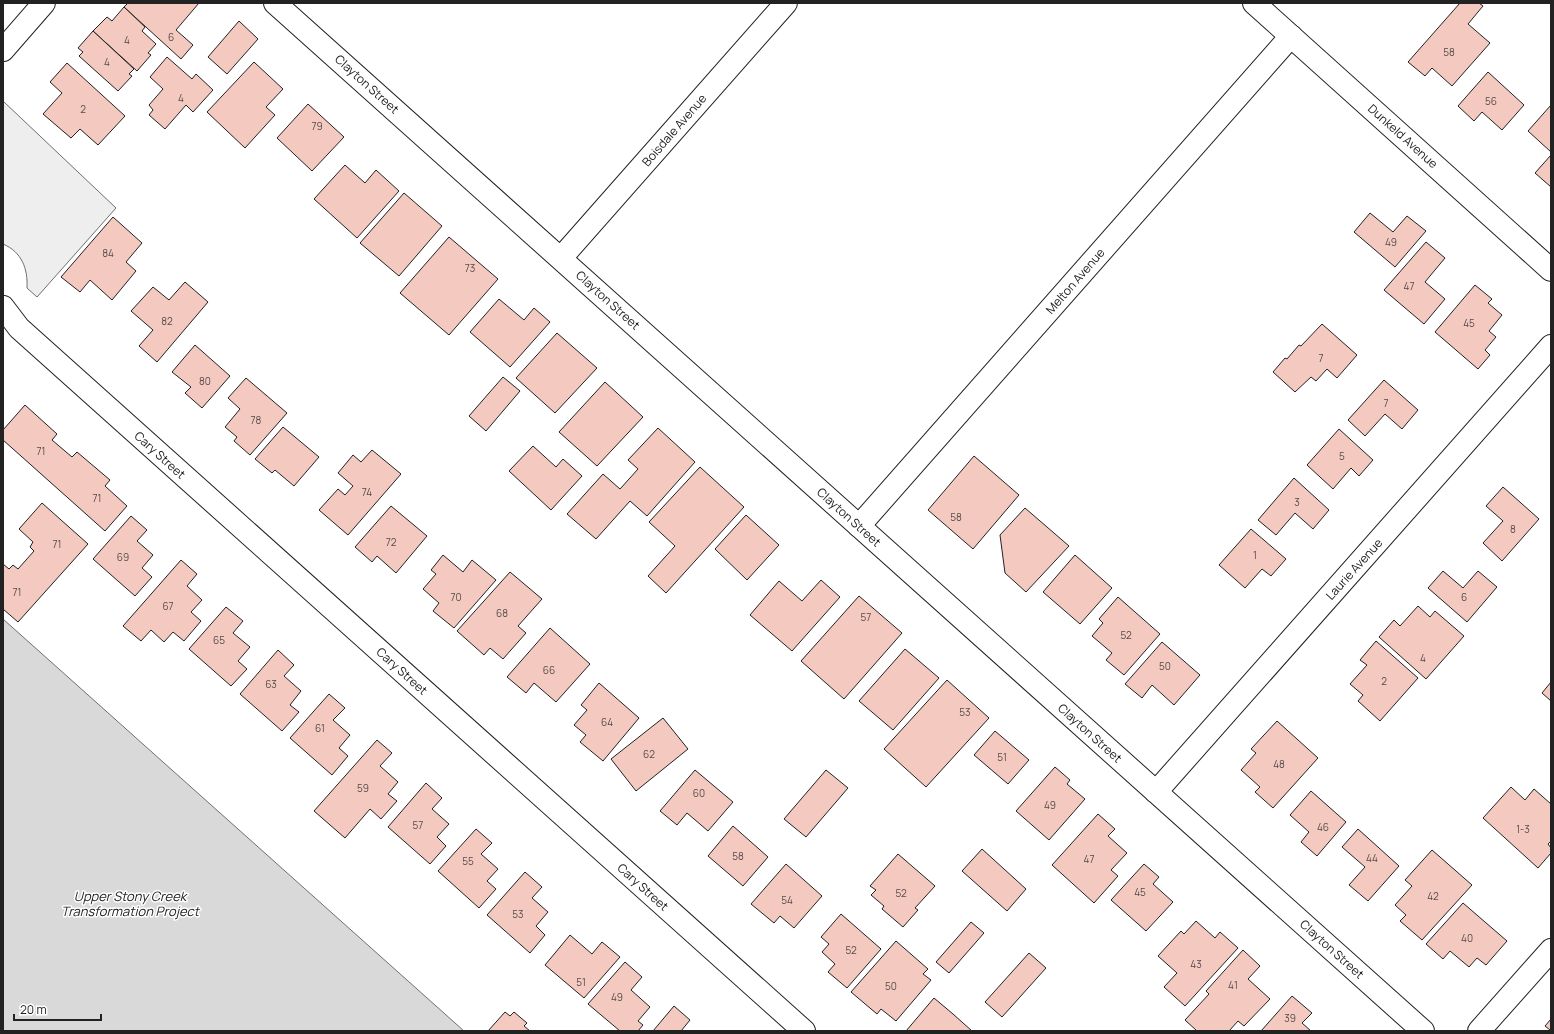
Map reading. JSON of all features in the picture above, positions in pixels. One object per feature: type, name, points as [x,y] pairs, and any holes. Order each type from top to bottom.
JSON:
[{"type":"street","points":[[3,50],[44,3]]},
{"type":"street","name":"Clayton Street","points":[[275,3],[1423,1031]]},
{"type":"street","name":"Boisdale Avenue","points":[[561,258],[786,3]]},
{"type":"street","name":"Dunkeld Avenue","points":[[1254,3],[1551,270]]},
{"type":"street","name":"Melton Avenue","points":[[859,526],[1291,36]]},
{"type":"street","name":"Cary Street","points":[[3,307],[19,328],[804,1031]]},
{"type":"street","name":"Laurie Avenue","points":[[1156,792],[1551,346]]},
{"type":"street","points":[[1479,1031],[1551,950]]},
{"type":"shaded area","points":[[3,101],[116,208],[37,297],[27,288],[25,268],[19,256],[10,247],[3,244]]},
{"type":"water","name":"Upper Stony Creek Transformation Project","points":[[3,619],[464,1031],[3,1031]]},
{"type":"building","points":[[128,3],[199,3],[176,30],[193,45],[181,59],[124,7]]},
{"type":"building","points":[[1460,3],[1479,3],[1483,6],[1468,24],[1490,43],[1452,86],[1432,68],[1425,76],[1408,62]]},
{"type":"building","points":[[124,7],[145,27],[142,31],[156,44],[148,53],[151,55],[137,71],[93,31],[107,17],[112,21]]},
{"type":"building","points":[[239,21],[258,39],[227,74],[208,57]]},
{"type":"building","points":[[93,31],[134,69],[129,74],[132,76],[118,91],[79,56],[83,52],[78,48]]},
{"type":"building","points":[[167,57],[192,79],[196,74],[213,90],[193,112],[186,105],[165,129],[149,115],[153,110],[149,105],[163,89],[150,77]]},
{"type":"building","points":[[254,62],[283,89],[266,107],[275,115],[245,148],[207,112]]},
{"type":"building","points":[[67,63],[125,116],[98,145],[80,129],[71,138],[43,114],[62,93],[50,82]]},
{"type":"building","points":[[1488,72],[1524,105],[1502,130],[1482,112],[1474,121],[1458,106]]},
{"type":"building","points":[[308,104],[344,137],[312,171],[277,138]]},
{"type":"building","points":[[1551,105],[1551,152],[1528,131]]},
{"type":"building","points":[[1551,155],[1551,187],[1535,173]]},
{"type":"building","points":[[345,165],[365,183],[376,170],[399,191],[357,238],[314,199]]},
{"type":"building","points":[[404,193],[442,226],[399,276],[360,243]]},
{"type":"building","points":[[1370,213],[1393,232],[1407,216],[1426,231],[1395,267],[1354,232]]},
{"type":"building","points":[[113,217],[142,243],[126,262],[136,271],[112,300],[90,280],[80,292],[61,277]]},
{"type":"building","points":[[449,237],[498,279],[449,335],[400,293]]},
{"type":"building","points":[[1426,242],[1445,258],[1425,282],[1445,299],[1424,324],[1384,290]]},
{"type":"building","points":[[185,282],[208,302],[157,362],[139,346],[153,330],[131,311],[153,287],[169,300]]},
{"type":"building","points":[[1475,285],[1492,299],[1488,303],[1502,315],[1489,331],[1496,337],[1485,350],[1490,355],[1478,369],[1435,332]]},
{"type":"building","points":[[499,299],[524,320],[534,308],[550,322],[510,367],[470,332]]},
{"type":"building","points":[[1322,324],[1357,355],[1337,378],[1327,369],[1316,381],[1311,377],[1295,392],[1273,372],[1285,358],[1287,359],[1299,345],[1301,346]]},
{"type":"building","points":[[557,333],[597,368],[555,413],[516,378]]},
{"type":"building","points":[[195,345],[230,376],[202,408],[185,393],[191,387],[172,372]]},
{"type":"building","points":[[503,377],[520,391],[486,431],[469,416]]},
{"type":"building","points":[[246,378],[287,413],[250,455],[234,441],[237,437],[225,427],[240,409],[228,398]]},
{"type":"building","points":[[1384,380],[1418,410],[1402,429],[1385,414],[1365,436],[1348,420]]},
{"type":"building","points":[[605,382],[643,417],[597,466],[559,432]]},
{"type":"building","points":[[25,405],[57,434],[52,440],[72,457],[77,452],[110,480],[105,486],[127,506],[105,531],[3,440],[3,430]]},
{"type":"building","points":[[283,427],[319,457],[294,486],[275,470],[272,473],[255,459]]},
{"type":"building","points":[[658,428],[695,462],[647,516],[630,501],[596,539],[567,514],[603,474],[620,489],[638,469],[628,460]]},
{"type":"building","points":[[1339,429],[1373,460],[1359,476],[1351,468],[1333,489],[1307,465]]},
{"type":"building","points":[[533,446],[556,467],[563,459],[582,476],[551,510],[509,471]]},
{"type":"building","points":[[372,450],[401,474],[348,535],[319,510],[338,489],[345,495],[353,486],[338,473],[353,455],[361,462]]},
{"type":"building","points":[[974,456],[1019,495],[973,549],[928,510]]},
{"type":"building","points":[[700,467],[744,507],[666,593],[648,576],[675,546],[649,522]]},
{"type":"building","points":[[1294,478],[1329,510],[1313,529],[1295,513],[1276,535],[1258,520]]},
{"type":"building","points":[[1503,487],[1539,519],[1502,561],[1483,543],[1503,521],[1486,506]]},
{"type":"building","points":[[42,503],[88,544],[18,622],[3,609],[3,564],[9,569],[13,565],[18,569],[34,551],[30,547],[33,542],[19,529]]},
{"type":"building","points":[[391,506],[427,536],[396,573],[377,556],[372,562],[355,547]]},
{"type":"building","points":[[1025,508],[1069,546],[1026,592],[1005,573],[1000,535]]},
{"type":"building","points":[[746,515],[779,545],[747,580],[715,549]]},
{"type":"building","points":[[131,516],[147,530],[137,541],[153,555],[142,568],[152,577],[135,596],[93,559]]},
{"type":"building","points":[[1251,529],[1286,559],[1271,576],[1262,569],[1245,588],[1219,565]]},
{"type":"building","points":[[443,555],[463,572],[472,560],[496,580],[454,628],[433,611],[439,603],[423,589],[436,574],[431,570]]},
{"type":"building","points":[[1075,555],[1112,588],[1080,624],[1043,592]]},
{"type":"building","points":[[181,560],[197,574],[187,586],[202,600],[191,612],[201,621],[184,641],[173,632],[164,642],[151,630],[141,641],[123,626]]},
{"type":"building","points":[[1443,571],[1463,588],[1478,571],[1497,587],[1467,622],[1428,588]]},
{"type":"building","points":[[510,572],[542,599],[518,626],[526,633],[503,659],[490,648],[484,655],[457,631]]},
{"type":"building","points":[[821,580],[840,597],[792,651],[750,615],[779,581],[802,601]]},
{"type":"building","points":[[859,596],[902,633],[844,699],[801,661]]},
{"type":"building","points":[[1118,597],[1160,634],[1124,675],[1106,660],[1112,653],[1092,636],[1103,623],[1099,619]]},
{"type":"building","points":[[1418,606],[1430,617],[1435,611],[1464,636],[1426,679],[1379,637],[1394,620],[1400,626]]},
{"type":"building","points":[[226,607],[243,621],[233,633],[250,647],[238,661],[247,669],[231,686],[189,649]]},
{"type":"building","points":[[550,628],[590,664],[556,702],[534,683],[526,693],[507,677]]},
{"type":"building","points":[[1376,641],[1418,678],[1380,721],[1358,701],[1363,695],[1350,684],[1367,665],[1360,660]]},
{"type":"building","points":[[1162,642],[1200,675],[1174,705],[1152,685],[1142,698],[1125,684]]},
{"type":"building","points":[[905,649],[939,678],[893,730],[859,701]]},
{"type":"building","points":[[278,650],[294,665],[284,676],[301,691],[290,705],[299,712],[282,731],[240,694]]},
{"type":"building","points":[[947,680],[989,718],[926,787],[884,749]]},
{"type":"building","points":[[1551,682],[1551,701],[1542,693]]},
{"type":"building","points":[[599,683],[639,718],[603,761],[580,742],[586,735],[574,725],[587,710],[581,705]]},
{"type":"building","points":[[329,694],[345,708],[333,720],[350,735],[339,748],[348,756],[332,775],[290,738]]},
{"type":"building","points":[[663,718],[688,749],[636,791],[611,759]]},
{"type":"building","points":[[1277,721],[1318,758],[1273,808],[1255,792],[1260,787],[1241,770],[1256,753],[1251,749]]},
{"type":"building","points":[[995,731],[1029,760],[1008,784],[974,755]]},
{"type":"building","points":[[377,740],[392,753],[380,766],[398,782],[388,794],[397,801],[381,819],[370,809],[345,838],[314,811]]},
{"type":"building","points":[[1055,767],[1070,780],[1067,784],[1085,799],[1049,840],[1016,811]]},
{"type":"building","points":[[695,770],[733,802],[708,831],[687,813],[677,825],[660,811]]},
{"type":"building","points":[[826,770],[848,788],[806,837],[784,819]]},
{"type":"building","points":[[426,783],[442,798],[432,809],[449,824],[437,837],[446,846],[430,864],[388,827]]},
{"type":"building","points":[[1511,787],[1525,800],[1534,789],[1551,804],[1551,841],[1548,844],[1551,848],[1551,853],[1538,868],[1483,818]]},
{"type":"building","points":[[1311,791],[1346,822],[1317,856],[1301,842],[1309,832],[1290,815]]},
{"type":"building","points":[[1098,814],[1115,829],[1108,836],[1127,853],[1111,870],[1118,876],[1094,903],[1052,865]]},
{"type":"building","points":[[733,826],[768,857],[743,886],[708,856]]},
{"type":"building","points":[[476,829],[492,843],[481,854],[498,869],[487,881],[496,889],[479,908],[438,871]]},
{"type":"building","points":[[1358,829],[1399,866],[1368,901],[1349,885],[1365,867],[1342,847]]},
{"type":"building","points":[[982,849],[1026,889],[1007,911],[962,871]]},
{"type":"building","points":[[1432,850],[1472,885],[1422,940],[1400,921],[1406,915],[1395,905],[1412,886],[1405,880]]},
{"type":"building","points":[[898,854],[935,886],[915,908],[918,910],[903,927],[882,909],[884,906],[871,895],[876,890],[870,886]]},
{"type":"building","points":[[786,864],[822,896],[794,928],[780,916],[774,923],[751,904]]},
{"type":"building","points":[[1144,864],[1159,877],[1153,884],[1173,902],[1146,931],[1111,900]]},
{"type":"building","points":[[525,872],[542,887],[532,898],[548,912],[536,926],[545,935],[530,953],[487,915]]},
{"type":"building","points":[[1463,903],[1507,941],[1486,965],[1477,958],[1469,967],[1450,951],[1443,959],[1426,944]]},
{"type":"building","points":[[841,914],[881,949],[847,988],[828,972],[835,964],[822,952],[829,944],[821,937]]},
{"type":"building","points":[[1196,921],[1215,938],[1220,932],[1238,948],[1185,1006],[1164,987],[1177,973],[1158,956],[1181,931],[1184,934]]},
{"type":"building","points":[[971,922],[984,933],[949,973],[936,962]]},
{"type":"building","points":[[570,935],[592,954],[602,942],[620,957],[584,998],[545,965]]},
{"type":"building","points":[[896,941],[928,969],[923,974],[931,980],[896,1021],[881,1009],[877,1014],[851,992]]},
{"type":"building","points":[[1243,950],[1260,966],[1248,979],[1270,999],[1244,1026],[1238,1021],[1229,1031],[1197,1031],[1185,1020],[1209,994],[1206,991]]},
{"type":"building","points":[[1029,953],[1046,968],[1002,1017],[985,1002]]},
{"type":"building","points":[[625,962],[642,977],[631,990],[650,1007],[638,1021],[643,1025],[638,1031],[620,1031],[588,1004]]},
{"type":"building","points":[[1292,996],[1312,1013],[1302,1023],[1311,1031],[1261,1031]]},
{"type":"building","points":[[934,998],[953,1014],[972,1031],[906,1031]]},
{"type":"building","points":[[674,1006],[690,1020],[681,1031],[653,1031]]},
{"type":"building","points":[[505,1012],[510,1016],[514,1012],[527,1023],[524,1026],[530,1031],[488,1031]]},
{"type":"building","points":[[1551,1019],[1551,1031],[1549,1031],[1550,1030],[1545,1026]]}]
